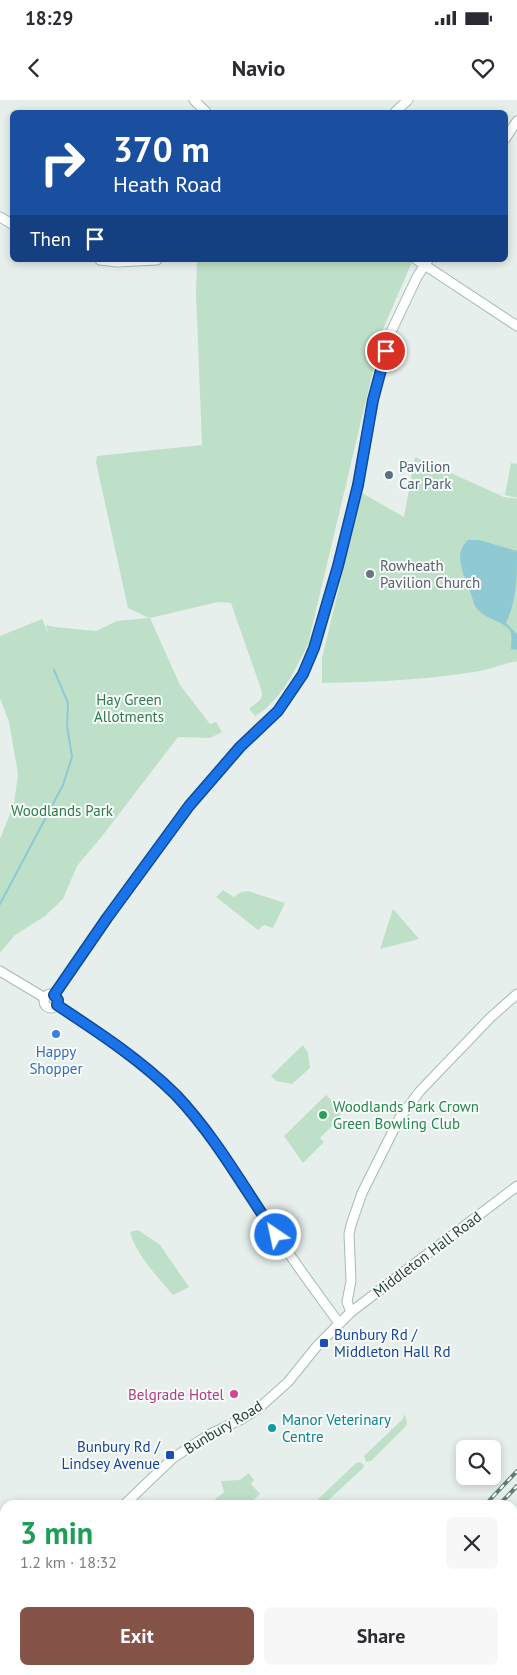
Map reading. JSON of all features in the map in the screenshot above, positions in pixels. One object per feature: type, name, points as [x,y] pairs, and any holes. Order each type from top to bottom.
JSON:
[{"type":"street","points":[[194,100],[204,110]]},
{"type":"street","points":[[398,110],[408,100]]},
{"type":"street","points":[[508,135],[517,121]]},
{"type":"street","points":[[54,995],[107,918],[189,806],[240,747],[278,711],[303,674],[314,648],[338,566],[358,485],[373,400],[390,334],[423,262],[517,326]]},
{"type":"street","points":[[0,971],[45,998]]},
{"type":"street","points":[[351,1312],[347,1302],[351,1281],[349,1234],[351,1225],[362,1193],[399,1119],[420,1090],[491,1017],[517,994]]},
{"type":"street","points":[[45,998],[48,995],[54,995]]},
{"type":"street","points":[[54,995],[58,1000],[57,1005]]},
{"type":"street","points":[[45,998],[45,1004],[48,1008],[57,1005]]},
{"type":"street","points":[[57,1005],[121,1049],[157,1078],[184,1105],[208,1133],[314,1291],[339,1323]]},
{"type":"street","name":"Middleton Hall Road","points":[[339,1323],[517,1186]]},
{"type":"street","name":"Bunbury Road","points":[[129,1500],[173,1458],[210,1434],[242,1419],[259,1408],[288,1382],[316,1346],[339,1323]]},
{"type":"green space","points":[[197,262],[412,262],[383,329],[308,644],[292,674],[280,693],[264,710],[255,716],[249,709],[259,700],[262,692],[231,603],[218,602],[150,618],[180,685],[210,724],[216,722],[222,732],[210,738],[178,737],[77,866],[63,899],[45,916],[15,935],[0,953],[0,839],[14,804],[18,774],[9,722],[0,698],[0,636],[42,619],[49,635],[46,625],[96,631],[117,621],[149,618],[128,608],[96,462],[97,456],[202,445],[196,293]]},
{"type":"green space","points":[[415,457],[504,497],[517,499],[517,661],[485,670],[441,677],[322,683],[322,658],[362,493],[404,517]]},
{"type":"green space","points":[[511,463],[517,464],[517,498],[505,495]]},
{"type":"green space","points":[[223,890],[234,897],[241,892],[248,891],[285,903],[273,928],[264,925],[258,930],[216,897]]},
{"type":"green space","points":[[393,909],[419,939],[380,949]]},
{"type":"green space","points":[[303,1045],[308,1053],[310,1068],[292,1084],[276,1081],[271,1076]]},
{"type":"green space","points":[[326,1095],[343,1110],[336,1122],[320,1138],[324,1142],[303,1163],[284,1136]]},
{"type":"green space","points":[[138,1230],[160,1245],[189,1287],[173,1295],[137,1249],[130,1232]]},
{"type":"green space","points":[[405,1414],[407,1423],[405,1427],[371,1461],[366,1462],[364,1456],[403,1419]]},
{"type":"green space","points":[[360,1462],[364,1465],[363,1468],[328,1500],[317,1500],[356,1463]]},
{"type":"green space","points":[[249,1473],[254,1480],[251,1484],[260,1494],[253,1500],[214,1500],[224,1492],[221,1481],[240,1480]]},
{"type":"water","points":[[468,540],[479,540],[517,551],[514,597],[506,623],[517,634],[517,650],[511,649],[511,633],[509,629],[483,614],[474,604],[460,562],[460,554]]},
{"type":"waterway","points":[[0,904],[63,785],[72,757],[67,725],[68,703],[54,670]]},
{"type":"railway","points":[[490,1500],[517,1471]]},
{"type":"railway","points":[[504,1500],[517,1486]]},
{"type":"place","name":"Pavilion Car Park","points":[[389,475]]},
{"type":"place","name":"Rowheath Pavilion Church","points":[[370,574]]},
{"type":"place","name":"Happy Shopper","points":[[56,1034]]},
{"type":"place","name":"Woodlands Park Crown Green Bowling Club","points":[[323,1115]]},
{"type":"place","name":"Bunbury Rd / Middleton Hall Rd","points":[[324,1343]]},
{"type":"place","name":"Belgrade Hotel","points":[[234,1394]]},
{"type":"place","name":"Manor Veterinary Centre","points":[[272,1428]]},
{"type":"place","name":"Bunbury Rd / Lindsey Avenue","points":[[170,1455]]},
{"type":"route","points":[[276,1235],[208,1133],[174,1094],[121,1049],[85,1022],[57,1005],[58,1000],[54,995],[107,918],[189,806],[240,747],[278,711],[303,674],[314,648],[338,566],[358,485],[373,400],[386,351]]},
{"type":"park label","name":"Hay Green Allotments","points":[[129,708]]},
{"type":"park label","name":"Woodlands Park","points":[[62,810]]}]
